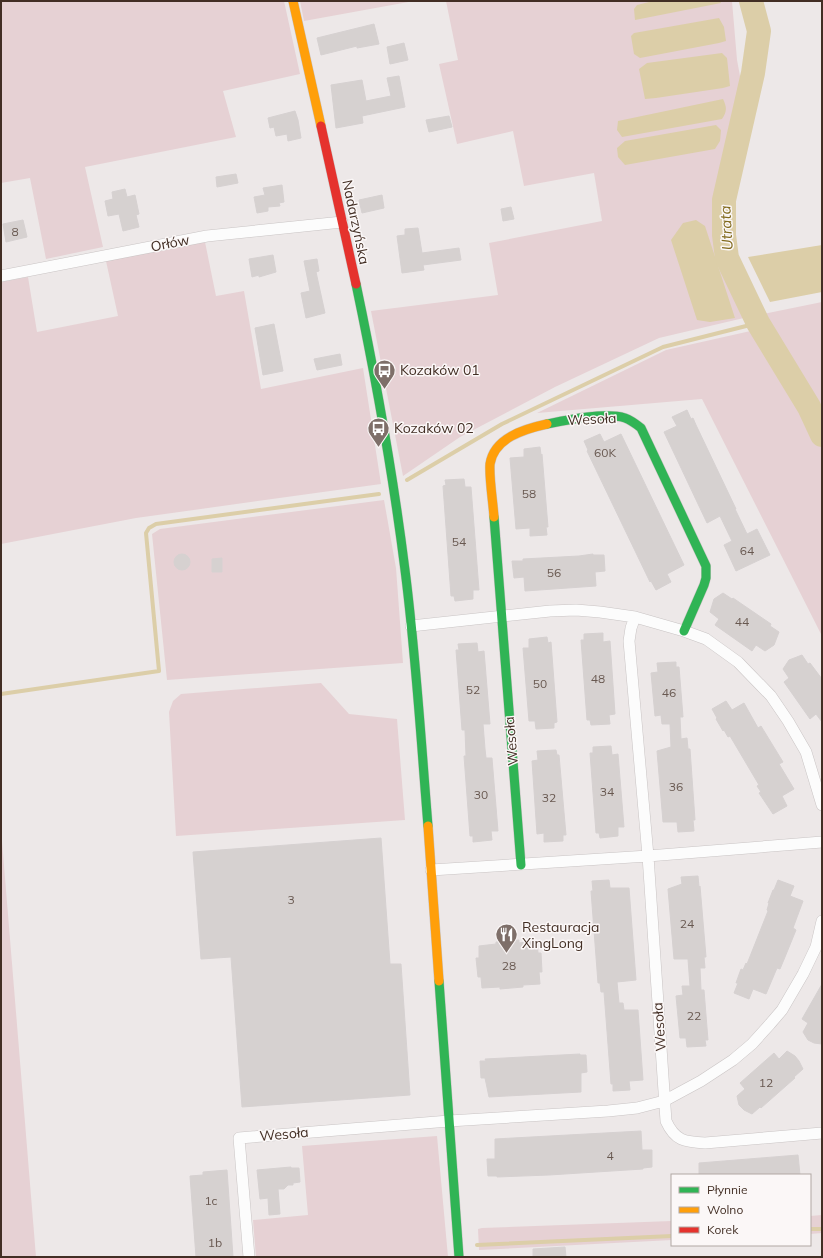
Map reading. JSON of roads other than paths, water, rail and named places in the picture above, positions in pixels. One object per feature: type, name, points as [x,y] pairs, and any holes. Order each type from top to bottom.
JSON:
[{"type":"street","name":"Nadarzyńska","points":[[293,1],[369,344],[388,450],[402,541],[411,626]]},
{"type":"street","name":"Orłów","points":[[1,276],[207,236],[342,222]]},
{"type":"street","name":"Wesoła","points":[[521,865],[490,467],[491,458],[495,449],[504,440],[538,426],[559,421],[608,416],[629,419],[641,428],[706,566],[706,578],[704,585],[684,631]]},
{"type":"street","points":[[459,1257],[431,870],[411,626],[550,611],[576,610],[635,617],[706,639],[738,662],[771,696],[806,752],[822,804]]},
{"type":"street","name":"Wesoła","points":[[635,617],[629,636],[629,641],[648,856],[666,1121],[670,1130],[676,1137],[691,1142],[705,1143],[822,1133]]},
{"type":"street","points":[[431,870],[648,856],[822,842]]},
{"type":"street","name":"Wesoła","points":[[249,1257],[239,1138],[449,1121],[608,1111],[637,1108],[664,1101],[733,1060],[752,1044],[770,1024],[782,1010],[819,948],[822,921]]},
{"type":"waterway","name":"Utrata","points":[[751,1],[759,31],[753,73],[724,200],[724,235],[727,258],[758,323],[809,407],[822,435]]},
{"type":"waterway","points":[[407,480],[502,424],[663,347],[758,323]]},
{"type":"waterway","points":[[1,694],[159,671],[146,533],[149,528],[156,524],[379,494]]},
{"type":"waterway","points":[[811,1229],[822,1229]]},
{"type":"waterway","points":[[477,1245],[671,1236]]},
{"type":"place","name":"Kozaków 01","points":[[385,390]]},
{"type":"place","name":"Kozaków 02","points":[[378,448]]},
{"type":"place","name":"Restauracja XingLong","points":[[506,954]]}]
